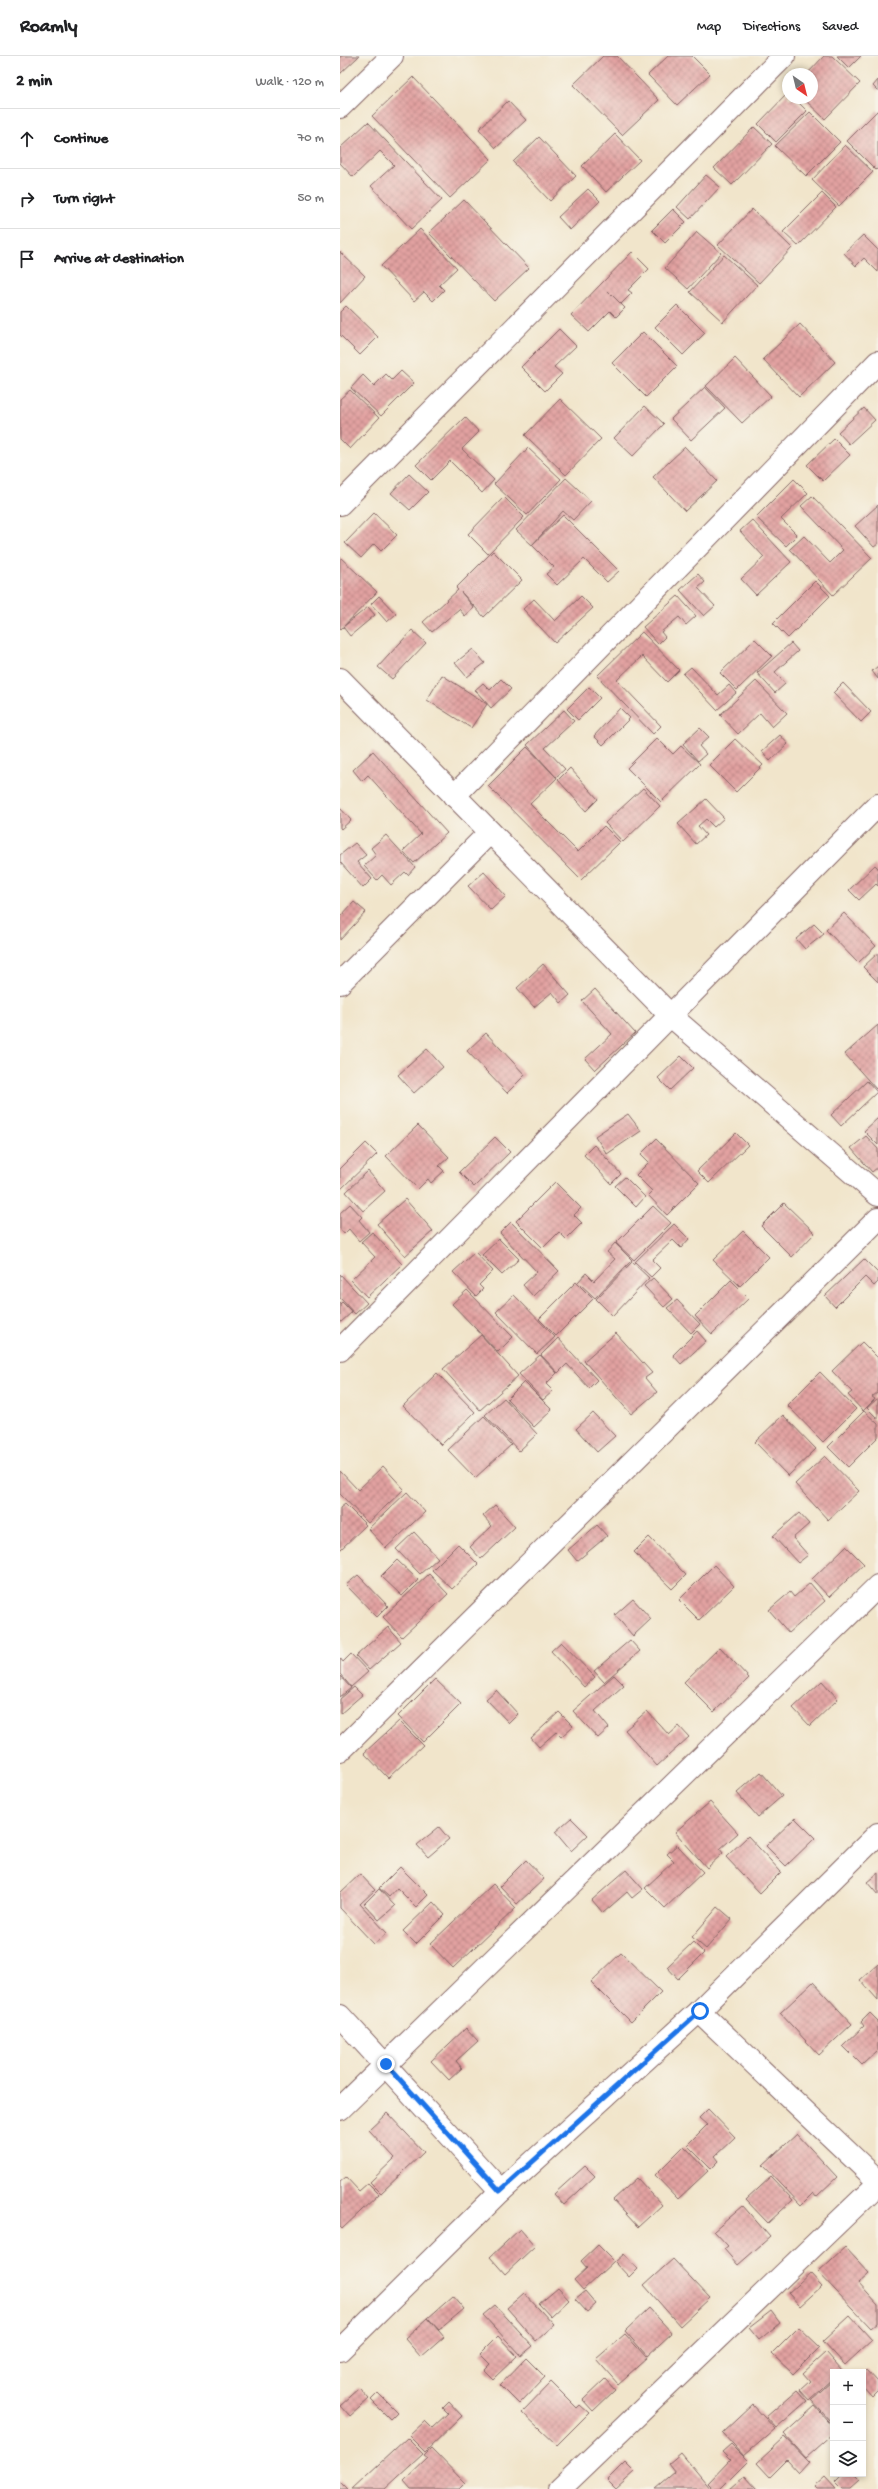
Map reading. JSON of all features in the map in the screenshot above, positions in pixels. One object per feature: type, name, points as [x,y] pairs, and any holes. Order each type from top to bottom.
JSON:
[{"type":"street","points":[[340,107],[392,56]]},
{"type":"street","points":[[340,504],[784,56]]},
{"type":"street","points":[[454,796],[878,362]]},
{"type":"street","points":[[340,679],[671,1016],[878,1195]]},
{"type":"street","points":[[340,1350],[878,805]]},
{"type":"street","points":[[340,983],[490,832]]},
{"type":"street","points":[[340,1751],[878,1219]]},
{"type":"street","points":[[340,2110],[878,1586]]},
{"type":"street","points":[[340,2350],[500,2191],[700,2011],[878,1834]]},
{"type":"street","points":[[560,2489],[878,2182],[700,2011]]},
{"type":"street","points":[[340,2016],[386,2064],[500,2191]]},
{"type":"building","points":[[340,56],[359,56],[340,74]]},
{"type":"building","points":[[603,56],[617,56],[659,100],[622,135],[573,85]]},
{"type":"building","points":[[668,56],[692,56],[710,74],[677,105],[648,75]]},
{"type":"building","points":[[824,56],[832,56],[860,83],[825,119],[809,104],[818,104],[818,68],[813,68]]},
{"type":"building","points":[[837,56],[861,56],[849,68]]},
{"type":"building","points":[[413,77],[491,159],[450,198],[372,116]]},
{"type":"building","points":[[878,80],[878,91],[873,86]]},
{"type":"building","points":[[782,99],[782,104],[800,104],[807,111],[776,142],[758,124]]},
{"type":"building","points":[[508,101],[526,120],[496,148],[479,129]]},
{"type":"building","points":[[878,110],[878,168],[876,170],[847,141]]},
{"type":"building","points":[[810,112],[840,142],[806,176],[775,146]]},
{"type":"building","points":[[368,122],[442,200],[411,229],[371,186],[394,165],[380,151],[353,177],[340,163],[340,148]]},
{"type":"building","points":[[754,127],[772,144],[732,185],[714,168]]},
{"type":"building","points":[[615,134],[640,160],[606,192],[582,166]]},
{"type":"building","points":[[539,137],[576,176],[550,201],[513,162]]},
{"type":"building","points":[[845,145],[873,172],[839,206],[812,180]]},
{"type":"building","points":[[706,175],[720,187],[690,219],[677,207]]},
{"type":"building","points":[[588,189],[600,201],[570,230],[558,217]]},
{"type":"building","points":[[822,193],[836,207],[798,246],[783,232]]},
{"type":"building","points":[[464,200],[529,268],[494,301],[429,233]]},
{"type":"building","points":[[673,209],[686,222],[665,243],[652,230]]},
{"type":"building","points":[[752,209],[792,248],[759,283],[718,245]]},
{"type":"building","points":[[420,229],[457,268],[439,285],[444,290],[433,301],[424,292],[414,301],[381,266]]},
{"type":"building","points":[[697,232],[721,253],[688,289],[665,268]]},
{"type":"building","points":[[863,235],[878,250],[878,272],[864,258],[856,266],[844,253]]},
{"type":"building","points":[[340,252],[365,276],[340,303]]},
{"type":"building","points":[[632,252],[649,269],[628,290],[632,293],[621,304],[625,308],[616,317],[610,311],[589,332],[571,315]]},
{"type":"building","points":[[724,255],[757,285],[723,322],[690,292]]},
{"type":"building","points":[[677,305],[705,333],[683,355],[655,327]]},
{"type":"building","points":[[346,306],[378,337],[360,355],[340,335],[340,312]]},
{"type":"building","points":[[800,324],[835,362],[799,397],[763,359]]},
{"type":"building","points":[[559,329],[576,346],[554,367],[562,374],[545,391],[521,367]]},
{"type":"building","points":[[643,332],[677,366],[646,397],[612,363]]},
{"type":"building","points":[[735,358],[771,396],[742,423],[706,386]]},
{"type":"building","points":[[401,371],[414,383],[381,416],[351,388],[363,375],[374,386],[386,374],[392,380]]},
{"type":"building","points":[[705,387],[725,408],[691,440],[671,419]]},
{"type":"building","points":[[350,390],[379,418],[350,449],[340,439],[340,399]]},
{"type":"building","points":[[560,399],[601,439],[566,475],[525,435]]},
{"type":"building","points":[[645,406],[664,424],[633,456],[614,438]]},
{"type":"building","points":[[864,408],[875,420],[849,444],[838,432]]},
{"type":"building","points":[[465,417],[479,432],[462,449],[494,480],[482,493],[450,461],[431,480],[416,465]]},
{"type":"building","points":[[834,439],[850,455],[823,481],[807,465]]},
{"type":"building","points":[[685,447],[717,481],[685,511],[653,477]]},
{"type":"building","points":[[528,448],[561,479],[527,515],[494,484]]},
{"type":"building","points":[[409,474],[428,492],[410,510],[391,493]]},
{"type":"building","points":[[566,478],[591,501],[573,520],[563,511],[532,545],[516,530]]},
{"type":"building","points":[[794,479],[808,493],[781,519],[797,535],[786,546],[756,517]]},
{"type":"building","points":[[812,496],[872,558],[833,595],[790,549],[804,536],[830,563],[843,550],[801,506]]},
{"type":"building","points":[[504,497],[524,517],[488,554],[468,534]]},
{"type":"building","points":[[878,505],[878,544],[874,547],[855,526]]},
{"type":"building","points":[[374,513],[397,535],[381,551],[374,544],[361,558],[345,543]]},
{"type":"building","points":[[563,515],[619,571],[607,582],[584,559],[557,585],[546,574],[554,567],[532,545]]},
{"type":"building","points":[[752,520],[791,562],[756,595],[741,579],[764,557],[740,531]]},
{"type":"building","points":[[493,551],[522,580],[484,617],[461,592],[474,608],[465,616],[459,609],[432,632],[423,622],[458,590],[456,588]]},
{"type":"building","points":[[340,557],[377,592],[340,630]]},
{"type":"building","points":[[698,574],[705,582],[698,588],[715,606],[704,616],[680,590]]},
{"type":"building","points":[[815,581],[830,596],[788,638],[773,623]]},
{"type":"building","points":[[379,596],[396,614],[387,622],[371,604]]},
{"type":"building","points":[[581,596],[593,608],[555,643],[523,609],[534,599],[555,621]]},
{"type":"building","points":[[678,596],[696,616],[686,625],[679,617],[661,632],[665,637],[658,644],[643,627]]},
{"type":"building","points":[[368,607],[375,615],[350,636],[343,627]]},
{"type":"building","points":[[412,630],[426,643],[392,679],[378,667]]},
{"type":"building","points":[[642,632],[679,670],[667,682],[642,656],[617,680],[661,726],[653,734],[597,676]]},
{"type":"building","points":[[755,639],[772,656],[737,690],[720,673]]},
{"type":"building","points":[[791,643],[798,651],[775,672],[785,684],[775,693],[757,673]]},
{"type":"building","points":[[473,649],[485,663],[467,677],[455,663]]},
{"type":"building","points":[[878,666],[878,679],[872,671]]},
{"type":"building","points":[[691,667],[718,695],[729,685],[736,693],[717,710],[683,674]]},
{"type":"building","points":[[442,675],[487,704],[471,728],[427,700]]},
{"type":"building","points":[[501,679],[511,689],[491,708],[475,690],[483,683],[490,690]]},
{"type":"building","points":[[756,681],[787,713],[772,727],[760,713],[738,734],[720,715]]},
{"type":"building","points":[[843,683],[871,712],[861,722],[833,693]]},
{"type":"building","points":[[589,687],[600,698],[578,720],[567,709]]},
{"type":"building","points":[[620,708],[630,718],[603,745],[594,736]]},
{"type":"building","points":[[564,710],[574,721],[545,748],[565,769],[556,777],[527,745]]},
{"type":"building","points":[[700,728],[709,737],[699,746],[706,754],[698,761],[683,744]]},
{"type":"building","points":[[780,735],[788,744],[770,761],[762,751]]},
{"type":"building","points":[[657,738],[673,754],[681,746],[700,764],[661,802],[627,768]]},
{"type":"building","points":[[735,739],[763,765],[736,792],[709,765]]},
{"type":"building","points":[[527,747],[557,778],[530,804],[578,852],[604,826],[620,842],[581,880],[488,786]]},
{"type":"building","points":[[373,751],[447,833],[414,863],[403,851],[421,834],[368,775],[362,781],[353,770]]},
{"type":"building","points":[[570,768],[598,799],[586,811],[558,780]]},
{"type":"building","points":[[643,788],[660,806],[623,842],[605,823]]},
{"type":"building","points":[[706,799],[724,818],[714,827],[706,819],[698,826],[706,835],[696,844],[678,824]]},
{"type":"building","points":[[340,808],[351,820],[341,829],[340,828]]},
{"type":"building","points":[[386,835],[415,867],[408,875],[405,872],[391,885],[382,875],[377,880],[364,866],[376,855],[371,848]]},
{"type":"building","points":[[355,843],[366,855],[357,862],[372,879],[363,888],[340,862],[340,855]]},
{"type":"building","points":[[875,865],[878,868],[878,886],[876,884],[859,900],[849,890]]},
{"type":"building","points":[[484,872],[506,896],[491,910],[468,886]]},
{"type":"building","points":[[354,902],[366,912],[340,940],[340,917]]},
{"type":"building","points":[[844,913],[876,946],[858,963],[826,930]]},
{"type":"building","points":[[814,924],[824,934],[805,949],[796,939]]},
{"type":"building","points":[[878,953],[878,982],[863,967]]},
{"type":"building","points":[[543,964],[570,995],[561,1003],[552,992],[534,1007],[517,988]]},
{"type":"building","points":[[595,989],[635,1033],[595,1070],[585,1059],[612,1034],[582,1001]]},
{"type":"building","points":[[878,1025],[878,1087],[876,1089],[845,1054]]},
{"type":"building","points":[[486,1033],[525,1075],[507,1093],[467,1051]]},
{"type":"building","points":[[427,1049],[443,1067],[414,1093],[398,1075]]},
{"type":"building","points":[[681,1056],[693,1068],[670,1090],[658,1078]]},
{"type":"building","points":[[867,1081],[877,1092],[841,1126],[831,1115]]},
{"type":"building","points":[[628,1114],[641,1131],[607,1154],[595,1136]]},
{"type":"building","points":[[878,1118],[878,1145],[864,1131]]},
{"type":"building","points":[[418,1125],[449,1157],[439,1166],[444,1171],[431,1183],[428,1179],[418,1189],[386,1156]]},
{"type":"building","points":[[736,1133],[748,1145],[709,1183],[697,1171]]},
{"type":"building","points":[[866,1136],[878,1149],[878,1167],[872,1172],[851,1148]]},
{"type":"building","points":[[495,1137],[510,1152],[474,1187],[459,1172]]},
{"type":"building","points":[[656,1139],[699,1183],[667,1215],[648,1195],[652,1191],[636,1175],[649,1162],[641,1154]]},
{"type":"building","points":[[366,1143],[377,1154],[340,1190],[340,1169]]},
{"type":"building","points":[[594,1145],[621,1174],[611,1184],[584,1155]]},
{"type":"building","points":[[368,1171],[385,1191],[363,1211],[346,1192]]},
{"type":"building","points":[[625,1177],[645,1197],[636,1207],[615,1186]]},
{"type":"building","points":[[555,1182],[581,1208],[574,1215],[582,1223],[566,1239],[559,1232],[543,1248],[516,1221]]},
{"type":"building","points":[[405,1199],[433,1231],[405,1256],[377,1224]]},
{"type":"building","points":[[784,1203],[815,1233],[792,1257],[761,1226]]},
{"type":"building","points":[[350,1204],[362,1217],[359,1220],[369,1232],[359,1241],[349,1229],[344,1234],[340,1229],[340,1213]]},
{"type":"building","points":[[653,1206],[671,1223],[634,1260],[616,1243]]},
{"type":"building","points":[[511,1222],[559,1271],[533,1296],[523,1285],[537,1272],[500,1233]]},
{"type":"building","points":[[674,1224],[689,1239],[681,1248],[673,1240],[652,1260],[660,1268],[651,1277],[635,1262]]},
{"type":"building","points":[[743,1231],[769,1257],[740,1286],[713,1260]]},
{"type":"building","points":[[372,1232],[402,1264],[367,1297],[351,1280],[375,1257],[361,1242]]},
{"type":"building","points":[[499,1239],[519,1259],[502,1275],[482,1255]]},
{"type":"building","points":[[615,1243],[632,1260],[595,1298],[578,1282],[586,1273],[594,1281],[615,1259],[607,1252]]},
{"type":"building","points":[[475,1252],[493,1271],[479,1285],[483,1289],[476,1296],[453,1272]]},
{"type":"building","points":[[864,1259],[878,1273],[878,1282],[874,1286],[865,1277],[835,1307],[825,1296]]},
{"type":"building","points":[[632,1262],[649,1278],[613,1316],[596,1299]]},
{"type":"building","points":[[340,1274],[367,1303],[355,1314],[340,1298]]},
{"type":"building","points":[[653,1278],[673,1299],[664,1307],[644,1286]]},
{"type":"building","points":[[731,1280],[749,1298],[712,1334],[695,1316]]},
{"type":"building","points":[[576,1282],[593,1299],[556,1336],[539,1319]]},
{"type":"building","points":[[467,1290],[513,1337],[498,1352],[452,1304]]},
{"type":"building","points":[[514,1295],[555,1337],[537,1354],[496,1312]]},
{"type":"building","points":[[677,1300],[700,1324],[691,1333],[667,1308]]},
{"type":"building","points":[[342,1302],[352,1312],[340,1323],[340,1304]]},
{"type":"building","points":[[697,1331],[706,1341],[681,1364],[673,1355]]},
{"type":"building","points":[[616,1333],[652,1373],[645,1378],[657,1392],[631,1414],[584,1361]]},
{"type":"building","points":[[481,1335],[518,1376],[480,1410],[443,1369]]},
{"type":"building","points":[[558,1338],[597,1380],[589,1388],[567,1364],[558,1373],[541,1355]]},
{"type":"building","points":[[862,1342],[878,1358],[878,1392],[872,1397],[875,1399],[863,1411],[848,1395],[852,1392],[832,1371]]},
{"type":"building","points":[[540,1355],[557,1373],[546,1384],[553,1391],[543,1400],[519,1374]]},
{"type":"building","points":[[820,1372],[856,1409],[823,1442],[787,1405]]},
{"type":"building","points":[[437,1373],[475,1412],[441,1445],[403,1406]]},
{"type":"building","points":[[524,1382],[552,1410],[534,1427],[507,1399]]},
{"type":"building","points":[[504,1398],[537,1434],[519,1451],[485,1415]]},
{"type":"building","points":[[878,1398],[878,1419],[867,1408]]},
{"type":"building","points":[[864,1411],[878,1424],[878,1437],[848,1467],[828,1447]]},
{"type":"building","points":[[593,1413],[615,1436],[597,1452],[576,1429]]},
{"type":"building","points":[[783,1415],[816,1449],[788,1476],[755,1442]]},
{"type":"building","points":[[484,1416],[511,1445],[475,1478],[448,1450]]},
{"type":"building","points":[[825,1456],[859,1491],[828,1520],[795,1484]]},
{"type":"building","points":[[383,1466],[404,1489],[368,1523],[340,1494],[340,1471],[358,1490]]},
{"type":"building","points":[[407,1492],[425,1512],[386,1548],[368,1529]]},
{"type":"building","points":[[345,1504],[366,1525],[340,1550],[340,1508]]},
{"type":"building","points":[[495,1505],[515,1527],[481,1559],[470,1547],[492,1526],[483,1516]]},
{"type":"building","points":[[799,1513],[809,1524],[793,1538],[808,1555],[798,1563],[773,1536]]},
{"type":"building","points":[[597,1525],[607,1536],[577,1561],[568,1550]]},
{"type":"building","points":[[414,1532],[438,1558],[420,1574],[396,1549]]},
{"type":"building","points":[[649,1537],[686,1575],[672,1589],[634,1552]]},
{"type":"building","points":[[458,1544],[478,1564],[452,1589],[432,1570]]},
{"type":"building","points":[[846,1546],[864,1564],[829,1597],[812,1579]]},
{"type":"building","points":[[397,1560],[418,1580],[402,1596],[381,1576]]},
{"type":"building","points":[[714,1565],[734,1586],[699,1620],[679,1600]]},
{"type":"building","points":[[429,1574],[448,1594],[402,1637],[383,1617]]},
{"type":"building","points":[[358,1575],[388,1606],[377,1617],[346,1585]]},
{"type":"building","points":[[810,1583],[825,1601],[789,1633],[769,1610],[790,1592],[794,1597]]},
{"type":"building","points":[[633,1599],[651,1619],[633,1636],[615,1615]]},
{"type":"building","points":[[388,1627],[401,1642],[369,1670],[356,1656]]},
{"type":"building","points":[[630,1640],[640,1651],[604,1682],[594,1671]]},
{"type":"building","points":[[561,1642],[595,1677],[584,1687],[551,1651]]},
{"type":"building","points":[[720,1647],[749,1678],[714,1712],[684,1682]]},
{"type":"building","points":[[351,1654],[368,1672],[351,1687],[340,1674],[340,1658],[343,1662]]},
{"type":"building","points":[[614,1675],[624,1685],[595,1711],[609,1728],[598,1738],[573,1711]]},
{"type":"building","points":[[340,1676],[351,1688],[340,1697]]},
{"type":"building","points":[[435,1679],[461,1704],[423,1742],[398,1716]]},
{"type":"building","points":[[822,1681],[838,1699],[810,1726],[793,1708]]},
{"type":"building","points":[[354,1687],[362,1695],[340,1714],[340,1699]]},
{"type":"building","points":[[496,1690],[518,1714],[509,1723],[486,1699]]},
{"type":"building","points":[[647,1711],[669,1735],[679,1726],[689,1737],[657,1766],[625,1730]]},
{"type":"building","points":[[559,1712],[573,1726],[561,1737],[556,1732],[539,1747],[531,1738]]},
{"type":"building","points":[[399,1721],[423,1745],[388,1778],[364,1753]]},
{"type":"building","points":[[761,1772],[782,1796],[758,1817],[737,1793]]},
{"type":"building","points":[[710,1802],[738,1833],[720,1849],[723,1853],[707,1868],[675,1832]]},
{"type":"building","points":[[571,1818],[588,1835],[571,1851],[555,1832]]},
{"type":"building","points":[[795,1818],[815,1838],[786,1866],[766,1846]]},
{"type":"building","points":[[439,1827],[449,1839],[428,1857],[417,1845]]},
{"type":"building","points":[[748,1836],[781,1872],[760,1893],[726,1857]]},
{"type":"building","points":[[677,1845],[703,1872],[665,1908],[645,1888],[674,1861],[667,1854]]},
{"type":"building","points":[[526,1860],[544,1879],[517,1904],[500,1886]]},
{"type":"building","points":[[400,1867],[428,1895],[416,1907],[397,1888],[389,1897],[379,1888]]},
{"type":"building","points":[[626,1870],[643,1889],[632,1898],[627,1892],[603,1913],[592,1900]]},
{"type":"building","points":[[878,1873],[878,1895],[867,1882]]},
{"type":"building","points":[[360,1874],[375,1890],[360,1904],[387,1933],[374,1944],[340,1908],[340,1893]]},
{"type":"building","points":[[493,1884],[516,1908],[453,1968],[430,1944]]},
{"type":"building","points":[[379,1889],[395,1906],[379,1920],[364,1904]]},
{"type":"building","points":[[433,1902],[445,1915],[416,1944],[403,1931]]},
{"type":"building","points":[[718,1907],[732,1919],[706,1949],[692,1937]]},
{"type":"building","points":[[693,1942],[704,1953],[678,1979],[667,1967]]},
{"type":"building","points":[[621,1953],[661,1992],[631,2022],[591,1982]]},
{"type":"building","points":[[878,1964],[878,2000],[860,1980]]},
{"type":"building","points":[[813,1982],[852,2024],[819,2055],[780,2013]]},
{"type":"building","points":[[870,2013],[878,2021],[878,2050],[862,2065],[843,2046],[864,2026],[861,2022]]},
{"type":"building","points":[[466,2028],[478,2041],[456,2061],[462,2068],[449,2080],[431,2061]]},
{"type":"building","points":[[708,2109],[735,2137],[715,2156],[719,2161],[711,2169],[687,2145],[707,2125],[699,2118]]},
{"type":"building","points":[[387,2113],[424,2152],[381,2193],[370,2182],[395,2158],[369,2130]]},
{"type":"building","points":[[797,2134],[837,2177],[816,2197],[813,2193],[801,2205],[763,2165]]},
{"type":"building","points":[[684,2146],[708,2171],[678,2199],[655,2175]]},
{"type":"building","points":[[585,2166],[595,2176],[564,2205],[554,2194]]},
{"type":"building","points":[[346,2177],[359,2191],[368,2183],[379,2194],[342,2229],[340,2227],[340,2182]]},
{"type":"building","points":[[771,2177],[793,2200],[768,2223],[746,2200]]},
{"type":"building","points":[[637,2178],[662,2205],[638,2227],[613,2200]]},
{"type":"building","points":[[743,2206],[770,2237],[738,2265],[724,2249],[728,2246],[714,2231]]},
{"type":"building","points":[[520,2229],[535,2246],[505,2274],[490,2257]]},
{"type":"building","points":[[598,2245],[614,2261],[583,2290],[574,2280],[587,2268],[581,2261]]},
{"type":"building","points":[[845,2247],[869,2273],[858,2283],[878,2305],[878,2322],[871,2328],[818,2272]]},
{"type":"building","points":[[624,2254],[637,2269],[629,2277],[615,2262]]},
{"type":"building","points":[[673,2259],[710,2298],[680,2326],[644,2285]]},
{"type":"building","points":[[810,2273],[822,2286],[800,2306],[788,2293]]},
{"type":"building","points":[[558,2288],[569,2300],[551,2317],[539,2304]]},
{"type":"building","points":[[585,2291],[596,2304],[587,2312],[575,2299]]},
{"type":"building","points":[[524,2293],[554,2325],[536,2341],[507,2308]]},
{"type":"building","points":[[453,2296],[464,2309],[439,2330],[428,2318]]},
{"type":"building","points":[[495,2305],[533,2346],[521,2356],[483,2315]]},
{"type":"building","points":[[649,2308],[672,2333],[647,2356],[625,2331]]},
{"type":"building","points":[[771,2311],[780,2323],[759,2340],[749,2328]]},
{"type":"building","points":[[850,2316],[872,2340],[845,2365],[823,2341]]},
{"type":"building","points":[[428,2318],[444,2337],[421,2357],[405,2339]]},
{"type":"building","points":[[799,2327],[820,2347],[793,2374],[772,2354]]},
{"type":"building","points":[[625,2334],[647,2358],[618,2384],[596,2359]]},
{"type":"building","points":[[498,2336],[517,2356],[493,2379],[484,2370],[490,2364],[480,2354]]},
{"type":"building","points":[[826,2352],[841,2369],[830,2369],[830,2381],[809,2400],[800,2390],[810,2381],[803,2373]]},
{"type":"building","points":[[526,2358],[545,2377],[519,2404],[500,2385]]},
{"type":"building","points":[[867,2370],[878,2382],[878,2390],[872,2396],[866,2389]]},
{"type":"building","points":[[605,2379],[615,2390],[593,2411],[583,2400]]},
{"type":"building","points":[[551,2382],[577,2408],[580,2405],[589,2413],[557,2445],[522,2412]]},
{"type":"building","points":[[830,2383],[830,2421],[811,2400]]},
{"type":"building","points":[[359,2388],[369,2399],[350,2416],[340,2405]]},
{"type":"building","points":[[797,2390],[807,2401],[776,2428],[766,2417]]},
{"type":"building","points":[[378,2393],[397,2412],[390,2419],[371,2400]]},
{"type":"building","points":[[449,2402],[462,2416],[425,2452],[409,2436],[425,2421],[432,2428],[448,2413],[443,2408]]},
{"type":"building","points":[[753,2405],[775,2429],[744,2456],[723,2433]]},
{"type":"building","points":[[815,2406],[830,2424],[830,2437],[806,2458],[784,2434]]},
{"type":"building","points":[[785,2437],[809,2462],[799,2473],[787,2460],[770,2477],[757,2463]]},
{"type":"building","points":[[407,2438],[423,2454],[385,2489],[352,2489]]},
{"type":"building","points":[[731,2444],[748,2461],[720,2489],[714,2489],[708,2483],[730,2460],[722,2452]]},
{"type":"building","points":[[431,2448],[465,2483],[459,2489],[411,2489],[404,2481],[428,2458],[424,2455]]},
{"type":"building","points":[[681,2453],[711,2489],[656,2489],[675,2473],[668,2464]]},
{"type":"building","points":[[625,2462],[635,2472],[616,2489],[607,2480]]},
{"type":"building","points":[[745,2476],[757,2489],[730,2489]]},
{"type":"building","points":[[825,2477],[836,2489],[816,2489],[814,2487]]},
{"type":"building","points":[[840,2477],[857,2477],[860,2480],[850,2489],[842,2489],[835,2482]]},
{"type":"building","points":[[340,2481],[348,2489],[340,2489]]},
{"type":"route","points":[[386,2064],[500,2191],[700,2011]]}]
